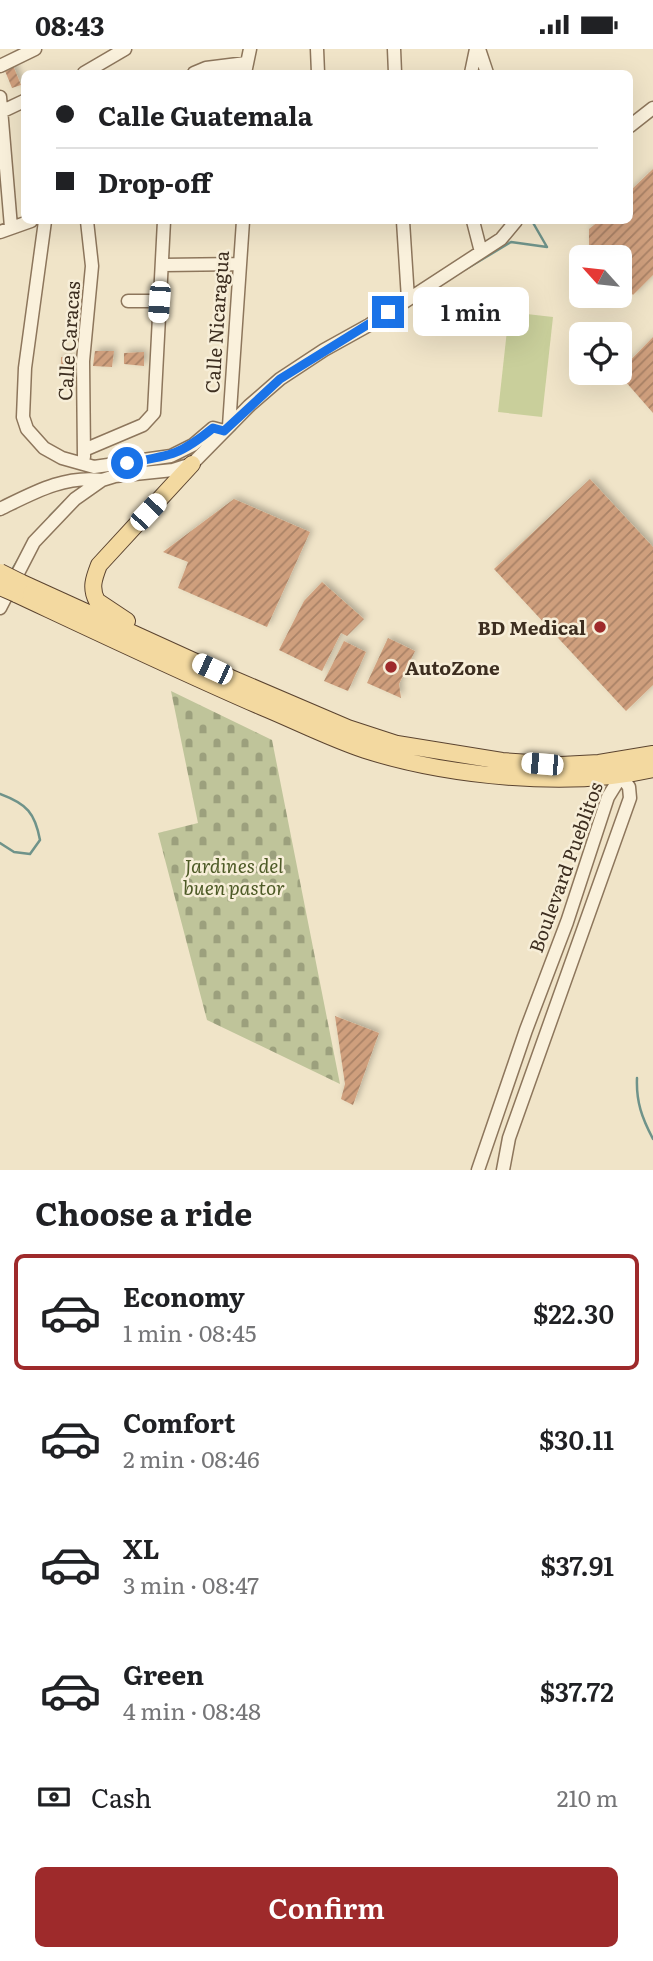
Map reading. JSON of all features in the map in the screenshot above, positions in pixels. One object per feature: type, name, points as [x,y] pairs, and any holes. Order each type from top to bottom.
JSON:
[{"type":"main road","points":[[192,464],[100,565],[93,582],[95,597],[101,605],[192,660]]},
{"type":"main road","points":[[0,572],[18,588],[206,683],[363,749],[422,763],[499,774],[561,778],[621,776],[650,760]]},
{"type":"main road","points":[[0,587],[18,588],[348,728],[397,744],[502,761],[561,765],[650,760]]},
{"type":"main road","points":[[598,762],[621,776]]},
{"type":"street","points":[[0,66],[35,49]]},
{"type":"street","points":[[90,70],[125,49]]},
{"type":"street","points":[[201,70],[245,68],[250,49]]},
{"type":"street","points":[[317,49],[318,70]]},
{"type":"street","points":[[394,49],[396,70]]},
{"type":"street","points":[[472,70],[477,49]]},
{"type":"street","points":[[477,49],[486,70]]},
{"type":"street","points":[[21,101],[1,104],[6,230],[23,224]]},
{"type":"street","points":[[633,124],[653,108]]},
{"type":"street","points":[[45,224],[25,368],[23,417],[27,429],[44,448],[62,458],[94,467],[171,456],[193,445],[213,428],[226,428]]},
{"type":"street","name":"Calle Caracas","points":[[85,464],[83,361],[92,265],[87,224]]},
{"type":"street","points":[[84,450],[143,425],[154,414],[164,224]]},
{"type":"street","name":"Calle Nicaragua","points":[[226,428],[243,224]]},
{"type":"street","points":[[403,224],[408,299]]},
{"type":"street","points":[[474,224],[481,252]]},
{"type":"street","points":[[0,509],[61,482],[85,478],[102,480],[173,470],[192,464],[226,428],[280,379],[501,239],[514,224]]},
{"type":"street","points":[[163,265],[239,264]]},
{"type":"street","points":[[128,301],[159,302]]},
{"type":"street","points":[[0,608],[34,542],[75,499],[102,480]]},
{"type":"street","name":"Boulevard Pueblitos","points":[[478,1170],[521,1042],[567,922],[609,792],[621,776],[629,787],[630,798],[509,1138],[503,1170]]},
{"type":"street","points":[[567,922],[569,931],[573,933],[583,928]]},
{"type":"street","points":[[550,968],[559,965],[568,973]]},
{"type":"green space","points":[[509,312],[553,317],[542,417],[498,412]]},
{"type":"green space","name":"Jardines del buen pastor","points":[[171,691],[272,740],[340,1084],[207,1020],[158,833],[198,823]]},
{"type":"building","points":[[12,63],[21,85],[12,88],[3,66]]},
{"type":"building","points":[[653,169],[653,275],[633,295],[632,245],[589,245],[589,229],[595,224],[633,224],[633,188]]},
{"type":"building","points":[[653,337],[653,413],[628,385],[632,385],[632,359]]},
{"type":"building","points":[[95,351],[114,351],[112,367],[93,366]]},
{"type":"building","points":[[144,352],[144,366],[124,364],[124,353]]},
{"type":"building","points":[[61,357],[73,358],[73,368],[61,372]]},
{"type":"building","name":"BD Medical","points":[[590,479],[653,547],[653,685],[626,711],[494,569]]},
{"type":"building","points":[[234,499],[310,532],[267,627],[178,588],[188,562],[163,552]]},
{"type":"building","points":[[322,582],[364,619],[347,636],[341,633],[322,671],[279,650],[304,601]]},
{"type":"building","name":"AutoZone","points":[[388,638],[415,651],[399,684],[401,698],[367,683]]},
{"type":"building","points":[[344,641],[366,652],[348,691],[324,681]]},
{"type":"building","points":[[335,1016],[379,1033],[353,1105],[341,1099],[345,1084]]},
{"type":"waterway","points":[[466,269],[511,242],[547,247],[534,224]]},
{"type":"waterway","points":[[217,446],[235,429]]},
{"type":"waterway","points":[[50,516],[65,501]]},
{"type":"waterway","points":[[12,570],[23,552]]},
{"type":"waterway","points":[[0,794],[28,811],[40,840],[30,854],[14,852],[0,843]]},
{"type":"waterway","points":[[637,1078],[640,1110],[653,1139]]},
{"type":"place","name":"BD Medical","points":[[600,627]]},
{"type":"place","name":"AutoZone","points":[[391,667]]},
{"type":"route","points":[[127,463],[171,456],[193,445],[213,428],[218,427],[224,431],[280,379],[388,312]]}]
